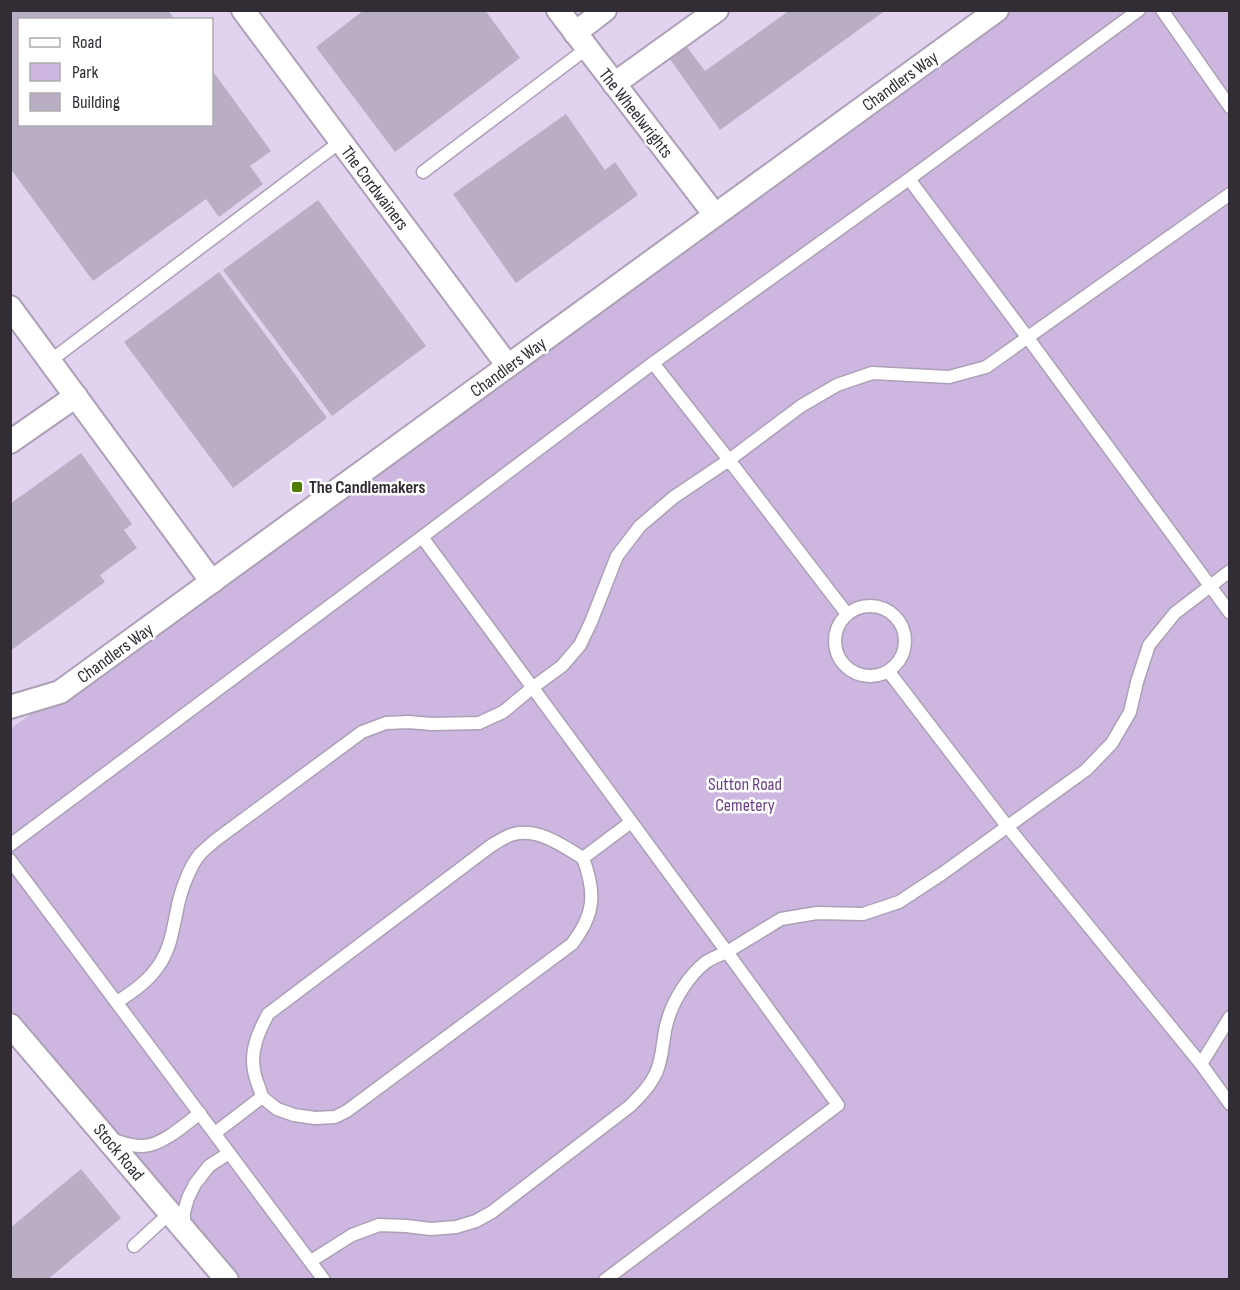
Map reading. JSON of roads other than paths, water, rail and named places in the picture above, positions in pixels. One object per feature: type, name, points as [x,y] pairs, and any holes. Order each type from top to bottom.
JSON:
[{"type":"street","name":"The Cordwainers","points":[[243,10],[508,366]]},
{"type":"street","name":"The Wheelwrights","points":[[558,10],[716,215]]},
{"type":"street","points":[[581,41],[606,10]]},
{"type":"street","points":[[614,84],[717,10]]},
{"type":"street","name":"Chandlers Way","points":[[10,707],[60,692],[997,10]]},
{"type":"street","points":[[10,307],[212,582]]},
{"type":"street","points":[[10,442],[76,396]]},
{"type":"street","name":"Stock Road","points":[[10,1025],[227,1280]]},
{"type":"lane","points":[[10,845],[653,363],[1139,10]]},
{"type":"lane","points":[[1162,10],[1230,106]]},
{"type":"lane","points":[[423,172],[581,41]]},
{"type":"lane","points":[[50,360],[340,142]]},
{"type":"lane","points":[[909,179],[1230,613]]},
{"type":"lane","points":[[117,1002],[140,986],[162,961],[172,938],[183,889],[199,855],[217,839],[362,732],[386,723],[479,723],[503,712],[562,666],[580,645],[617,556],[640,526],[674,497],[729,460],[801,406],[837,385],[872,373],[950,376],[986,367],[1230,194]]},
{"type":"lane","points":[[653,363],[847,614]]},
{"type":"lane","points":[[422,537],[727,951],[837,1105],[605,1280]]},
{"type":"lane","points":[[311,1261],[352,1235],[379,1225],[431,1229],[456,1227],[476,1221],[492,1212],[630,1106],[645,1091],[656,1073],[668,1019],[676,998],[688,980],[706,962],[780,918],[817,913],[863,914],[899,902],[1086,770],[1112,743],[1130,712],[1149,645],[1175,613],[1230,572]]},
{"type":"lane","points":[[866,606],[879,607],[892,613],[901,624],[906,639],[904,651],[897,664],[889,672],[874,677],[861,676],[843,665],[835,649],[835,635],[839,623],[847,614],[866,606]]},
{"type":"lane","points":[[889,672],[1007,826],[1201,1064],[1230,1104]]},
{"type":"lane","points":[[583,858],[632,822]]},
{"type":"lane","points":[[534,833],[554,841],[583,858],[590,878],[590,913],[583,930],[572,944],[347,1111],[335,1117],[315,1118],[294,1115],[277,1109],[262,1097],[253,1069],[254,1050],[268,1014],[492,845],[514,834],[534,833]]},
{"type":"lane","points":[[10,860],[324,1280]]},
{"type":"lane","points":[[1201,1064],[1230,1017]]},
{"type":"lane","points":[[215,1133],[262,1097]]},
{"type":"lane","points":[[108,1138],[146,1147],[169,1137],[200,1113]]},
{"type":"lane","points":[[134,1246],[177,1220],[184,1212],[195,1184],[208,1166],[229,1153]]},
{"type":"place","name":"The Candlemakers","points":[[297,487]]},
{"type":"park label","name":"Sutton Road Cemetery","points":[[745,794]]}]
